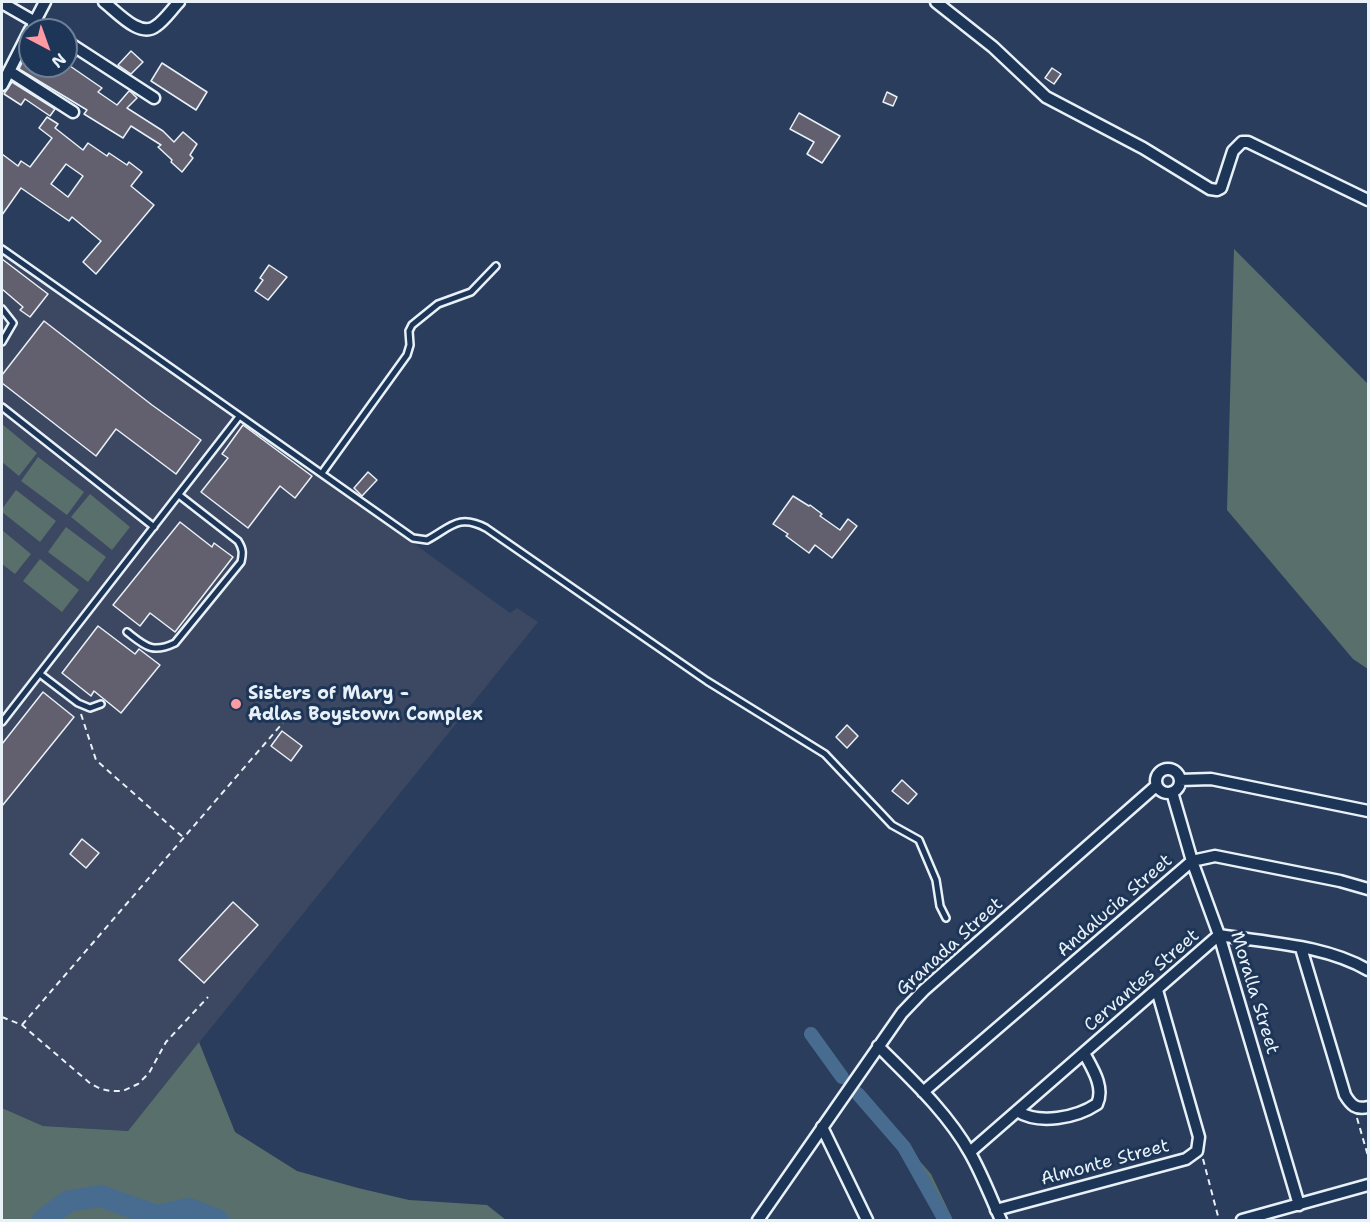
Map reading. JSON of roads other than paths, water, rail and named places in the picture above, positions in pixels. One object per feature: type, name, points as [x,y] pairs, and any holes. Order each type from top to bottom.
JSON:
[{"type":"street","points":[[37,18],[45,2]]},
{"type":"street","points":[[104,2],[143,30],[157,26],[179,2]]},
{"type":"street","points":[[936,2],[993,47],[1046,97],[1143,148],[1210,189],[1217,190],[1223,185],[1233,151],[1242,142],[1254,144],[1368,200]]},
{"type":"street","points":[[2,3],[21,18]]},
{"type":"street","points":[[78,49],[154,98]]},
{"type":"street","points":[[2,85],[18,54]]},
{"type":"street","points":[[9,71],[73,112]]},
{"type":"street","points":[[1163,770],[1174,771],[1180,780],[1178,788],[1172,792],[1165,793],[1156,786],[1157,775],[1163,770]]},
{"type":"street","points":[[1180,780],[1211,779],[1368,811]]},
{"type":"street","name":"Granada Street","points":[[758,1221],[902,1013],[924,990],[1156,786]]},
{"type":"street","name":"Moralla Street","points":[[1172,792],[1192,861],[1220,935],[1299,1205]]},
{"type":"street","name":"Andalucia Street","points":[[923,1092],[1192,861],[1215,856],[1340,881],[1368,889]]},
{"type":"street","name":"Cervantes Street","points":[[969,1152],[1220,935],[1301,948],[1350,960],[1368,970]]},
{"type":"street","points":[[1301,948],[1346,1095],[1353,1106],[1368,1107]]},
{"type":"street","name":"Almonte Street","points":[[996,1210],[1186,1159],[1197,1151],[1200,1145],[1199,1137],[1156,990]]},
{"type":"street","points":[[878,1046],[923,1092],[948,1122],[969,1152],[1001,1221]]},
{"type":"street","points":[[1017,1111],[1031,1118],[1050,1118],[1082,1111],[1097,1104],[1100,1095],[1098,1083],[1084,1053]]},
{"type":"street","points":[[822,1127],[867,1221]]},
{"type":"street","points":[[1242,1221],[1368,1185]]},
{"type":"lane","points":[[2,249],[413,538],[427,540],[447,526],[458,523],[477,523],[707,681],[825,754],[892,825],[919,840],[936,880],[940,906],[946,918]]},
{"type":"lane","points":[[322,473],[407,356],[410,345],[409,331],[412,325],[438,304],[471,292],[496,266]]},
{"type":"lane","points":[[2,309],[13,323],[2,342]]},
{"type":"lane","points":[[2,408],[154,526]]},
{"type":"lane","points":[[2,722],[238,418]]},
{"type":"lane","points":[[127,632],[147,647],[163,649],[175,643],[240,562],[243,554],[238,541],[179,495]]},
{"type":"lane","points":[[40,674],[78,703],[90,708],[101,704]]},
{"type":"waterway","points":[[811,1034],[842,1077]]},
{"type":"waterway","points":[[858,1094],[904,1147],[945,1220]]},
{"type":"waterway","points":[[43,1220],[69,1201],[100,1196],[157,1216],[189,1209],[218,1220]]},
{"type":"place","name":"Sisters of Mary - Adlas Boystown Complex","points":[[236,704]]}]
